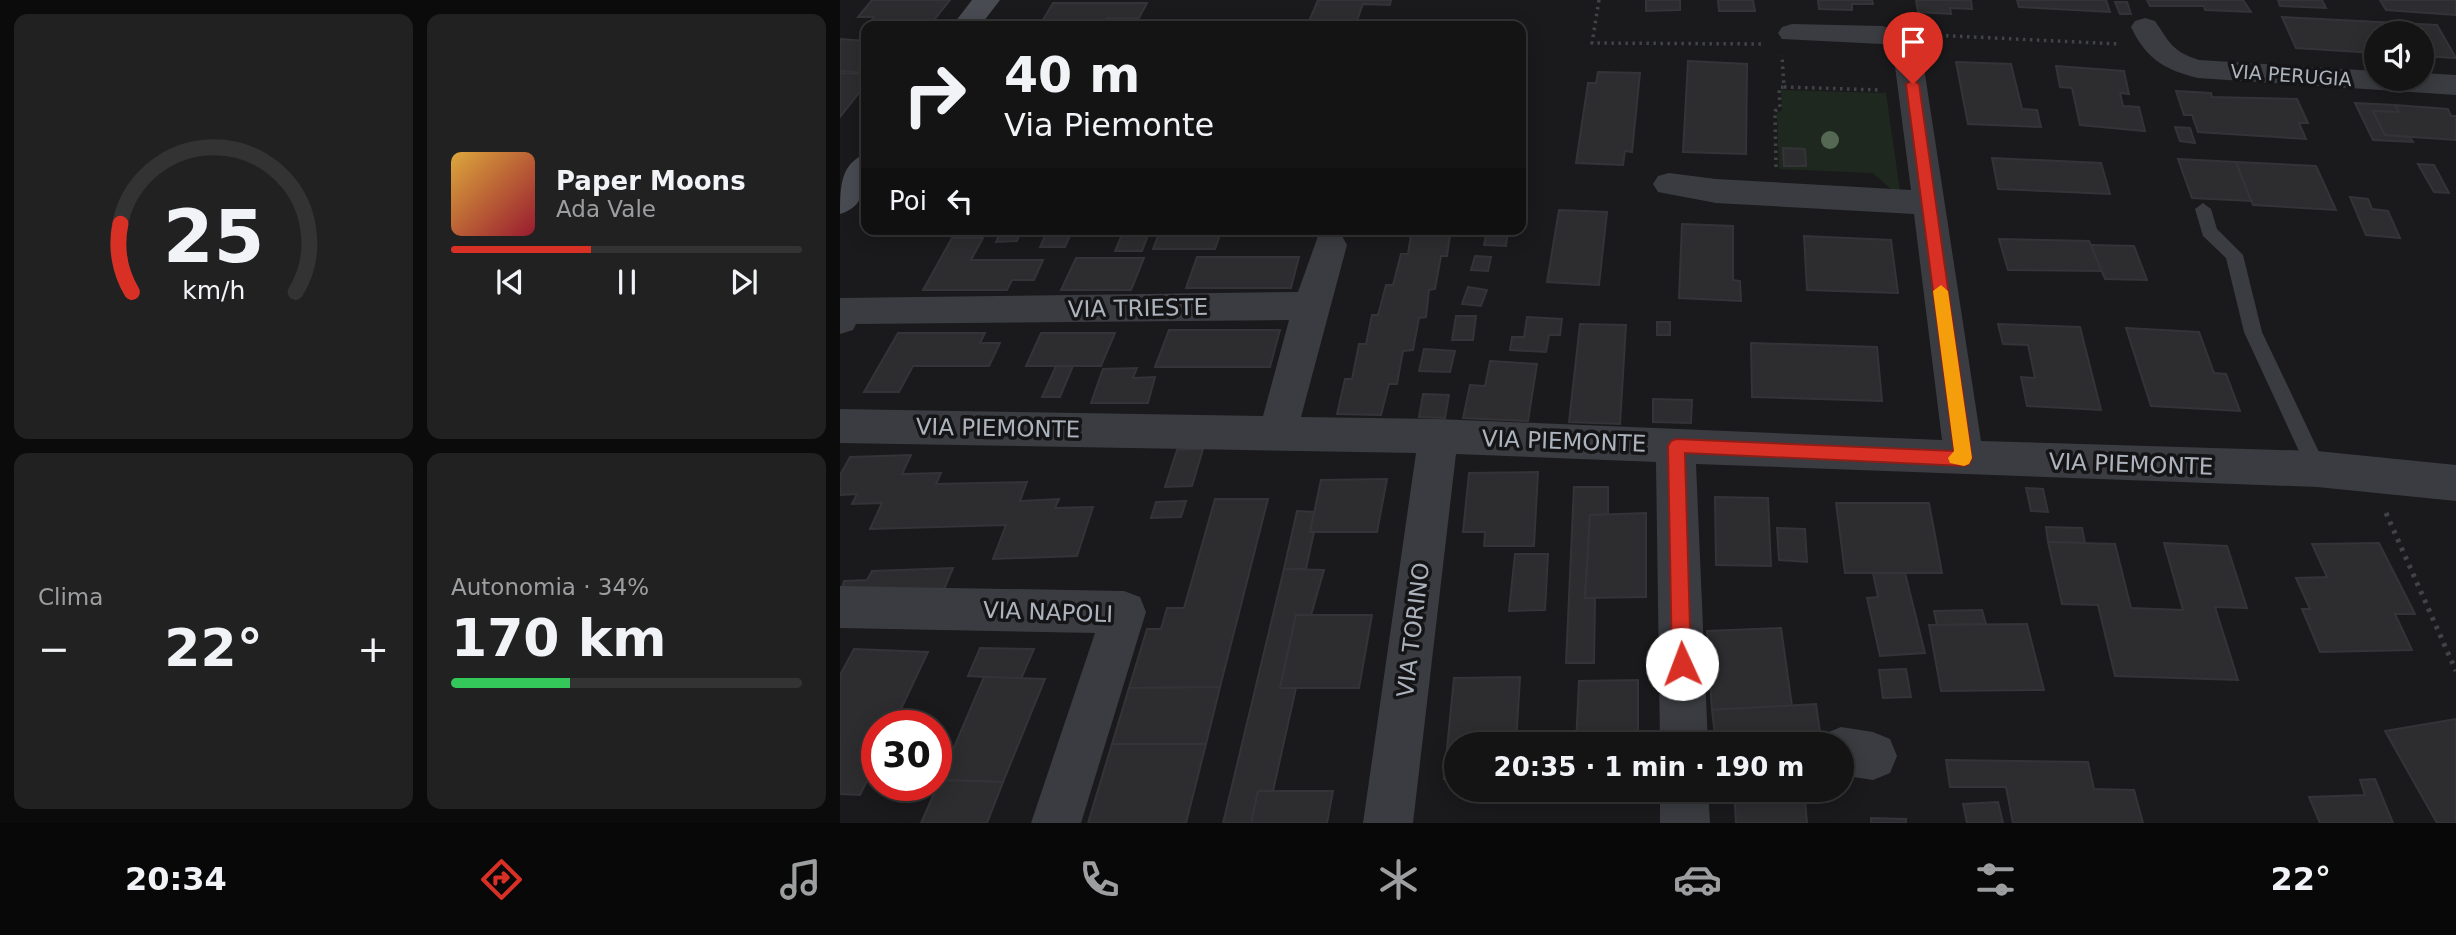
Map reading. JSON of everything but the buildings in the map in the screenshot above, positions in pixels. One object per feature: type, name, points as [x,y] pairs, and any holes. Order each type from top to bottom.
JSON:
[{"type":"street","points":[[970,21],[986,0]]},
{"type":"street","points":[[1787,38],[1882,35],[1896,38],[1907,48],[1964,458]]},
{"type":"street","name":"VIA PERUGIA","points":[[2149,36],[2163,55],[2177,63],[2198,69],[2456,85]]},
{"type":"street","points":[[840,202],[861,172]]},
{"type":"street","points":[[1669,184],[1929,203]]},
{"type":"street","points":[[1278,432],[1329,244]]},
{"type":"street","name":"VIA TRIESTE","points":[[840,320],[846,310],[1311,306]]},
{"type":"street","name":"VIA PIEMONTE","points":[[840,426],[1437,436],[1964,458],[2317,469],[2456,483]]},
{"type":"street","name":"VIA TORINO","points":[[1388,823],[1437,436]]},
{"type":"street","points":[[1676,446],[1684,732]]},
{"type":"street","name":"VIA NAPOLI","points":[[840,607],[1124,612],[1056,823]]},
{"type":"street","points":[[1684,802],[1685,823]]},
{"type":"lane","points":[[2203,209],[2209,232],[2234,255],[2253,332],[2317,469]]},
{"type":"path","points":[[1599,0],[1592,43],[1787,38],[1784,87]]},
{"type":"path","points":[[1896,38],[1918,34],[2149,36]]},
{"type":"path","points":[[1796,195],[1776,169],[1775,111],[1780,108],[1779,89],[1892,90]]},
{"type":"path","points":[[2384,508],[2456,671]]},
{"type":"shaded area","points":[[1781,90],[1886,93],[1900,191],[1893,191],[1873,173],[1779,169],[1777,113],[1782,110]]},
{"type":"slow traffic","points":[[1941,291],[1964,458],[1956,458]]},
{"type":"route","points":[[1682,664],[1676,446],[1964,458],[1913,84]]}]
